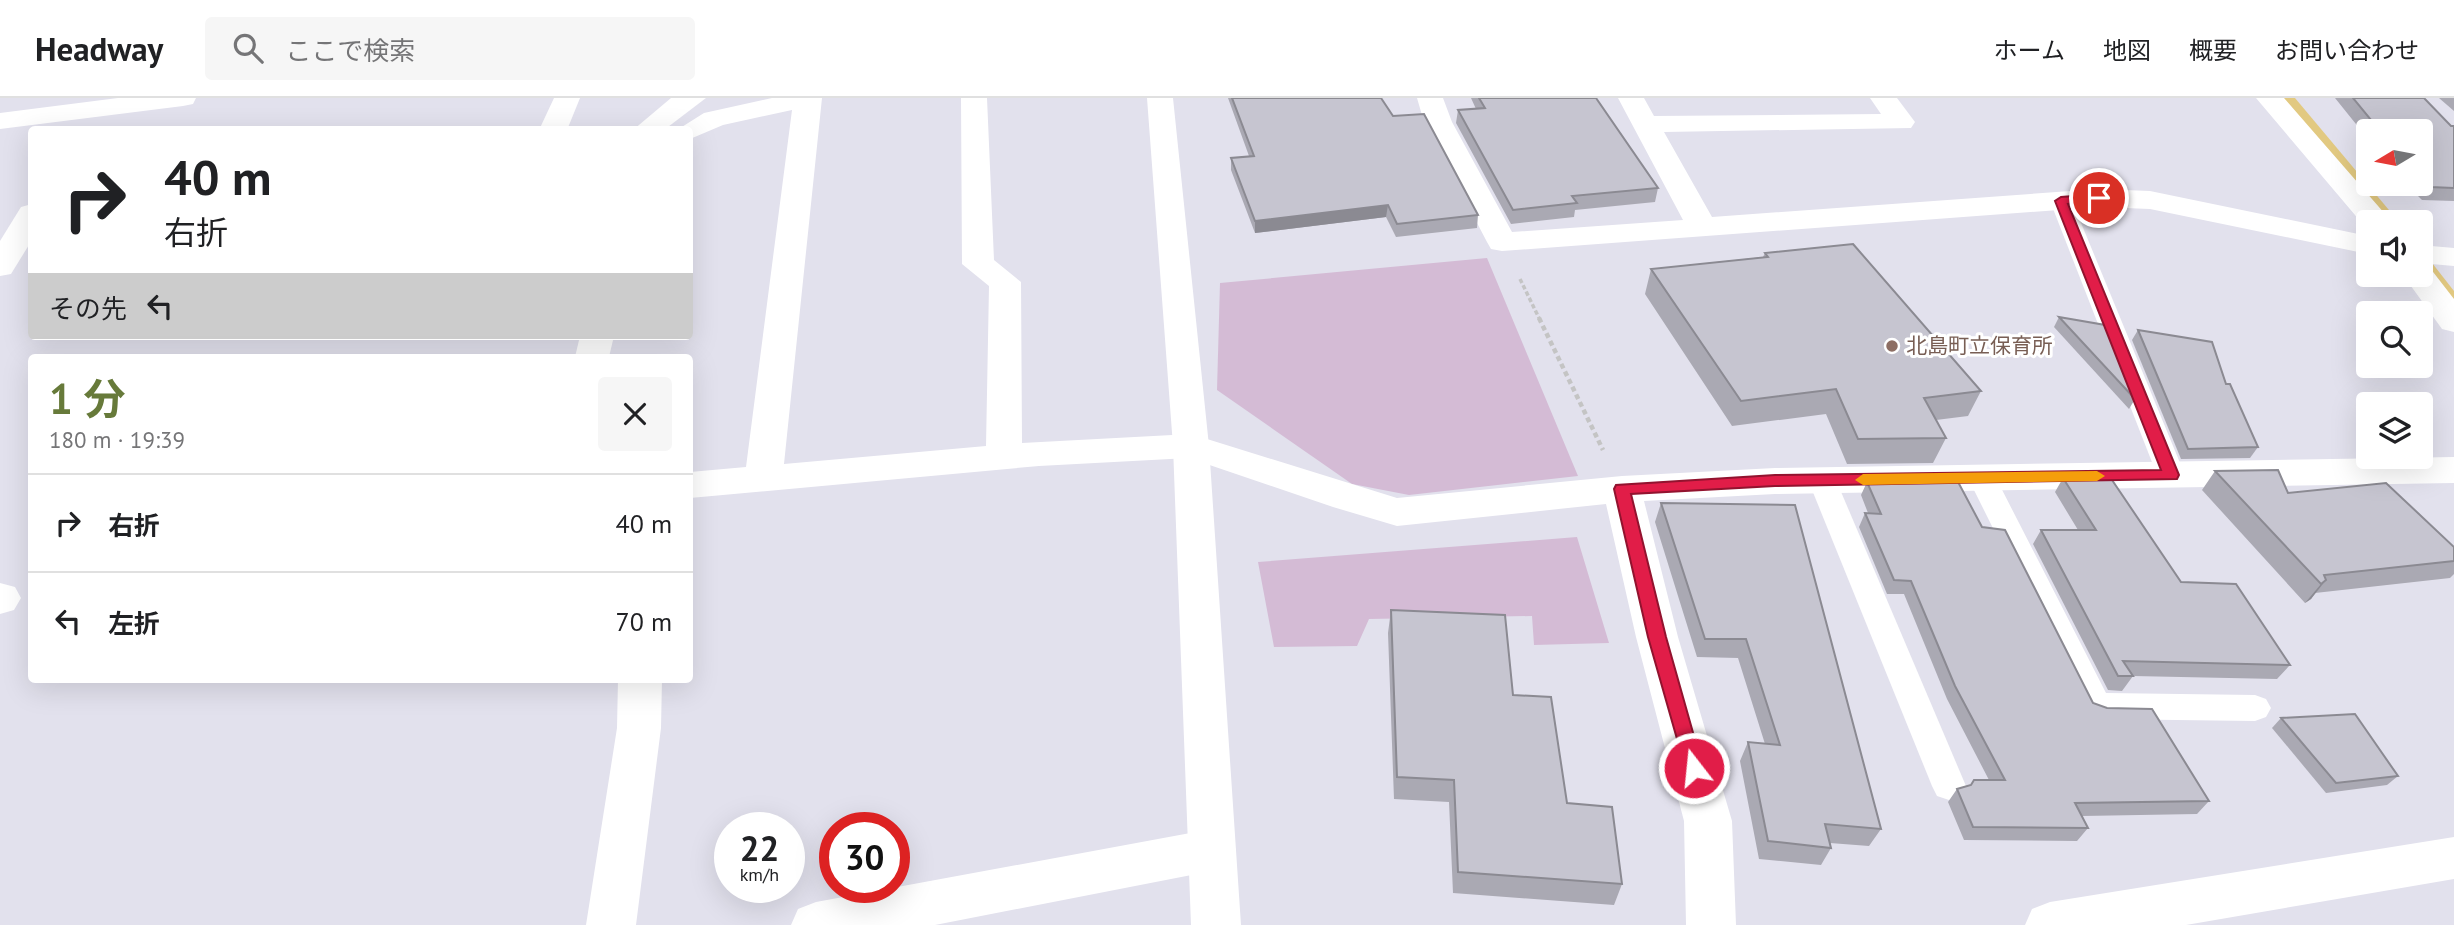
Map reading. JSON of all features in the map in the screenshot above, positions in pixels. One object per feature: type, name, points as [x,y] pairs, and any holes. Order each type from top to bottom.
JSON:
[{"type":"street","points":[[0,121],[111,102],[183,98]]},
{"type":"street","points":[[555,126],[567,98]]},
{"type":"street","points":[[652,126],[674,107],[693,98]]},
{"type":"street","points":[[693,130],[714,119],[808,98],[764,476]]},
{"type":"street","points":[[974,98],[978,264],[1005,282],[1004,457]]},
{"type":"street","points":[[1160,98],[1191,446],[1216,925]]},
{"type":"street","points":[[1430,98],[1438,122],[1502,242],[2099,198],[2150,200],[2356,243]]},
{"type":"street","points":[[1631,98],[1702,227]]},
{"type":"street","points":[[1645,124],[1901,122],[1883,98]]},
{"type":"street","points":[[2269,98],[2367,210]]},
{"type":"street","points":[[94,126],[111,102]]},
{"type":"street","points":[[0,267],[28,218]]},
{"type":"street","points":[[2433,255],[2454,257]]},
{"type":"street","points":[[2427,287],[2454,322]]},
{"type":"street","points":[[693,485],[764,476],[1004,457],[1191,446],[1346,498],[1397,512],[1622,489],[1822,480],[2454,470]]},
{"type":"street","points":[[1622,489],[1657,637],[1708,821],[1711,925]]},
{"type":"street","points":[[611,925],[639,729],[640,683]]},
{"type":"street","points":[[816,925],[1212,850]]},
{"type":"street","points":[[2050,925],[2454,858]]},
{"type":"lane","points":[[2061,201],[2171,475]]},
{"type":"lane","points":[[1982,478],[2097,706],[2255,708]]},
{"type":"lane","points":[[1822,480],[1949,786]]},
{"type":"path","points":[[1502,242],[1622,489]]},
{"type":"shaded area","points":[[1487,258],[1578,476],[1409,495],[1352,484],[1217,390],[1220,283]]},
{"type":"shaded area","points":[[1577,537],[1609,643],[1534,645],[1532,616],[1369,619],[1357,646],[1274,647],[1258,562]]},
{"type":"building","points":[[1232,98],[1381,98],[1393,116],[1424,114],[1478,215],[1397,224],[1388,205],[1255,221],[1231,158],[1254,156]]},
{"type":"building","points":[[1479,98],[1596,98],[1658,188],[1572,196],[1577,203],[1513,210],[1458,110],[1485,108]]},
{"type":"building","points":[[2353,98],[2424,98],[2454,126],[2454,188],[2433,187],[2433,119],[2370,119]]},
{"type":"building","points":[[1853,244],[1981,391],[1924,398],[1946,438],[1858,439],[1836,389],[1741,401],[1651,269],[1768,257],[1765,253]]},
{"type":"building","points":[[2059,317],[2105,325],[2135,399]]},
{"type":"building","points":[[2138,330],[2212,342],[2226,384],[2230,384],[2258,447],[2188,449]]},
{"type":"building","points":[[2278,470],[2288,493],[2386,483],[2454,547],[2454,561],[2324,575],[2326,580],[2321,584],[2215,471]]},
{"type":"building","points":[[2110,477],[2181,582],[2236,584],[2290,665],[2123,661],[2133,676],[2118,676],[2041,530],[2096,530],[2063,478]]},
{"type":"building","points":[[1957,480],[1982,527],[2005,530],[2093,703],[2107,708],[2152,709],[2209,801],[2075,803],[2088,828],[1973,827],[1957,789],[1971,785],[1974,780],[2005,780],[1955,686],[1911,581],[1894,580],[1865,513],[1881,514],[1867,482]]},
{"type":"building","points":[[1661,503],[1795,505],[1881,829],[1825,824],[1831,848],[1768,841],[1748,742],[1780,745],[1746,639],[1705,639]]},
{"type":"building","points":[[1391,610],[1505,615],[1513,695],[1551,697],[1567,803],[1612,807],[1622,884],[1458,872],[1454,780],[1397,777]]},
{"type":"building","points":[[2355,714],[2398,776],[2336,783],[2281,718]]},
{"type":"waterway","points":[[2289,98],[2383,210]]},
{"type":"waterway","points":[[2433,273],[2454,300]]},
{"type":"slow traffic","points":[[1863,480],[2097,476]]},
{"type":"place","name":"北島町立保育所","points":[[1892,346]]},
{"type":"route","points":[[1694,768],[1657,637],[1622,489],[1775,481],[2171,475],[2061,201],[2099,198]]}]
